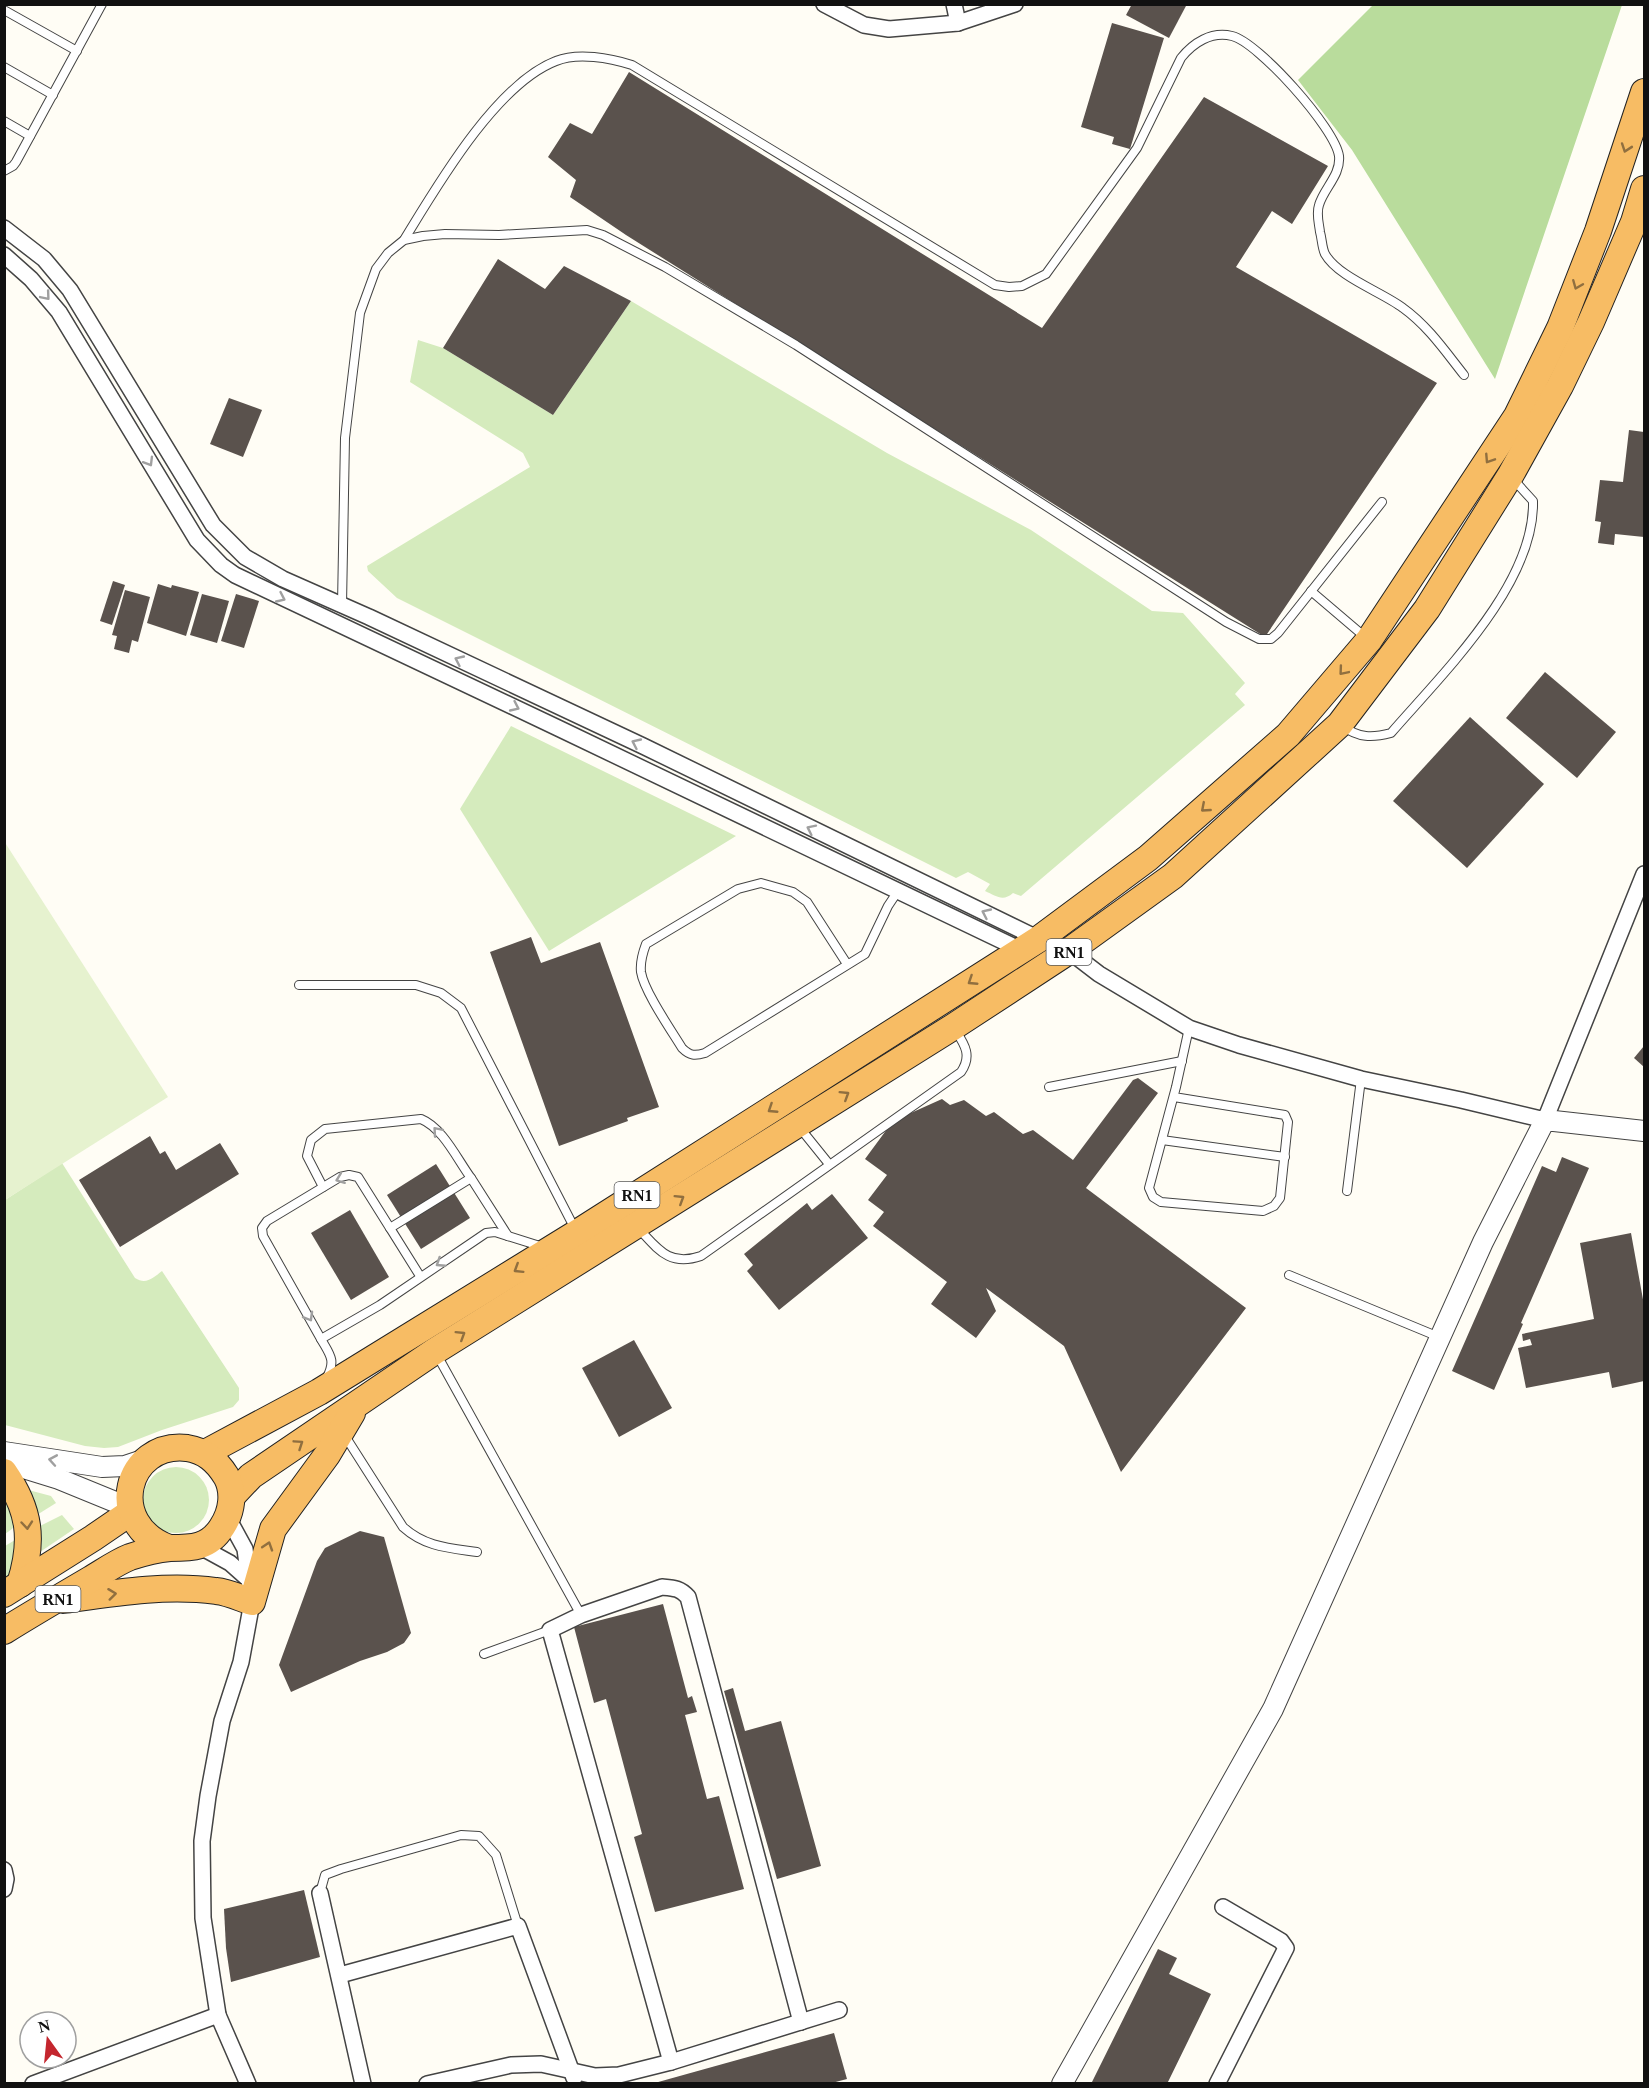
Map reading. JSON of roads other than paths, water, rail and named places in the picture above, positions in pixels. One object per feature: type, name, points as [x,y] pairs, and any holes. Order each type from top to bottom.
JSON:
[{"type":"highway","name":"RN1","points":[[205,1453],[320,1392],[577,1233],[1030,944],[1148,858],[1288,735],[1369,640],[1517,416],[1560,328],[1594,242],[1644,92]]},
{"type":"highway","name":"RN1","points":[[4,1631],[130,1557],[169,1548],[184,1549],[199,1546],[211,1539],[221,1530],[230,1507],[251,1476],[435,1351],[953,1027],[1069,951],[1173,876],[1340,724],[1427,609],[1510,476],[1560,386],[1591,322],[1634,222],[1644,189]]},
{"type":"highway","points":[[54,1601],[177,1589],[250,1591],[273,1529],[327,1455],[357,1405]]},
{"type":"highway","points":[[169,1548],[156,1544],[145,1535],[136,1524],[130,1510],[131,1486],[135,1476],[149,1458],[163,1451],[179,1448],[205,1453],[220,1467],[228,1480],[230,1507]]},
{"type":"highway","points":[[4,1472],[22,1503],[28,1526],[25,1568],[12,1589]]},
{"type":"highway","name":"RN1","points":[[12,1589],[130,1510]]},
{"type":"street","points":[[824,4],[864,25],[889,29],[958,23],[1015,4]]},
{"type":"street","points":[[954,4],[958,23]]},
{"type":"street","points":[[4,228],[44,259],[70,290],[200,506],[213,525],[245,557],[264,569],[643,746],[1030,944]]},
{"type":"street","points":[[4,255],[31,279],[59,312],[197,540],[221,565],[235,575],[898,890],[1030,944]]},
{"type":"street","points":[[1062,2084],[1273,1709],[1507,1192],[1545,1120],[1644,874]]},
{"type":"street","points":[[1069,951],[1099,974],[1189,1028],[1239,1045],[1361,1079],[1545,1120],[1644,1131]]},
{"type":"street","points":[[4,1452],[102,1467],[125,1466],[149,1458]]},
{"type":"street","points":[[4,1462],[59,1479],[130,1510]]},
{"type":"street","points":[[230,1507],[245,1549],[250,1591],[241,1662],[222,1721],[208,1796],[202,1841],[203,1918],[218,2015],[248,2084]]},
{"type":"street","points":[[199,1546],[230,1563],[250,1591]]},
{"type":"street","points":[[671,2062],[550,1630],[581,1615],[662,1587],[675,1587],[688,1597],[801,2022]]},
{"type":"street","points":[[4,1870],[4,1889]]},
{"type":"street","points":[[320,1893],[363,2084]]},
{"type":"street","points":[[1216,2084],[1286,1948],[1281,1941],[1223,1907]]},
{"type":"street","points":[[340,1975],[518,1926],[574,2078]]},
{"type":"street","points":[[427,2084],[511,2065],[541,2064],[574,2078],[619,2075],[671,2062],[839,2010]]},
{"type":"street","points":[[33,2084],[218,2015]]},
{"type":"lane","points":[[4,171],[13,166],[100,5]]},
{"type":"lane","points":[[4,10],[77,51]]},
{"type":"lane","points":[[342,605],[345,438],[360,313],[376,269],[388,253],[404,240],[435,189],[491,112],[514,87],[536,70],[557,60],[573,57],[616,60],[632,65],[995,285],[1009,288],[1022,286],[1046,274],[1137,148],[1181,58],[1189,48],[1215,35],[1230,35],[1244,40],[1293,86],[1333,140],[1338,153],[1339,166],[1319,204],[1317,216],[1324,252],[1334,266],[1416,318],[1429,330],[1464,375]]},
{"type":"lane","points":[[4,67],[52,95]]},
{"type":"lane","points":[[4,121],[30,136]]},
{"type":"lane","points":[[404,240],[445,234],[499,235],[587,230],[603,235],[665,267],[796,345],[1226,622],[1259,639],[1271,639],[1278,633],[1382,502]]},
{"type":"lane","points":[[1340,724],[1353,734],[1365,737],[1377,737],[1391,733],[1476,634],[1503,593],[1525,553],[1534,517],[1533,501],[1510,476]]},
{"type":"lane","points":[[1311,591],[1369,640]]},
{"type":"lane","points":[[848,964],[807,902],[793,892],[761,883],[738,889],[646,944],[641,972],[645,984],[682,1048],[695,1056],[705,1053],[865,954],[898,890]]},
{"type":"lane","points":[[299,985],[416,984],[441,993],[461,1008],[577,1233]]},
{"type":"lane","points":[[636,1226],[663,1255],[678,1260],[689,1260],[701,1256],[961,1072],[968,1058],[967,1051],[953,1027]]},
{"type":"lane","points":[[1174,1096],[1285,1115],[1288,1122],[1285,1157],[1280,1198],[1274,1206],[1263,1211],[1161,1202],[1153,1197],[1149,1188],[1174,1096],[1189,1028]]},
{"type":"lane","points":[[1049,1087],[1182,1061]]},
{"type":"lane","points":[[1347,1191],[1361,1079]]},
{"type":"lane","points":[[322,1187],[307,1156],[311,1140],[325,1129],[421,1119],[429,1122],[439,1133],[508,1236]]},
{"type":"lane","points":[[797,1125],[829,1164]]},
{"type":"lane","points":[[1162,1140],[1285,1157]]},
{"type":"lane","points":[[320,1392],[332,1367],[331,1358],[263,1236],[262,1228],[267,1221],[340,1177],[349,1175],[358,1177],[420,1276]]},
{"type":"lane","points":[[390,1228],[471,1178]]},
{"type":"lane","points":[[321,1339],[380,1305],[486,1233],[495,1232],[550,1250]]},
{"type":"lane","points":[[1289,1275],[1440,1338]]},
{"type":"lane","points":[[435,1351],[581,1615]]},
{"type":"lane","points":[[341,1430],[409,1533],[415,1538],[439,1546],[477,1552]]},
{"type":"lane","points":[[484,1654],[550,1630]]},
{"type":"lane","points":[[320,1893],[325,1875],[341,1869],[461,1835],[479,1836],[496,1855],[518,1926]]}]
